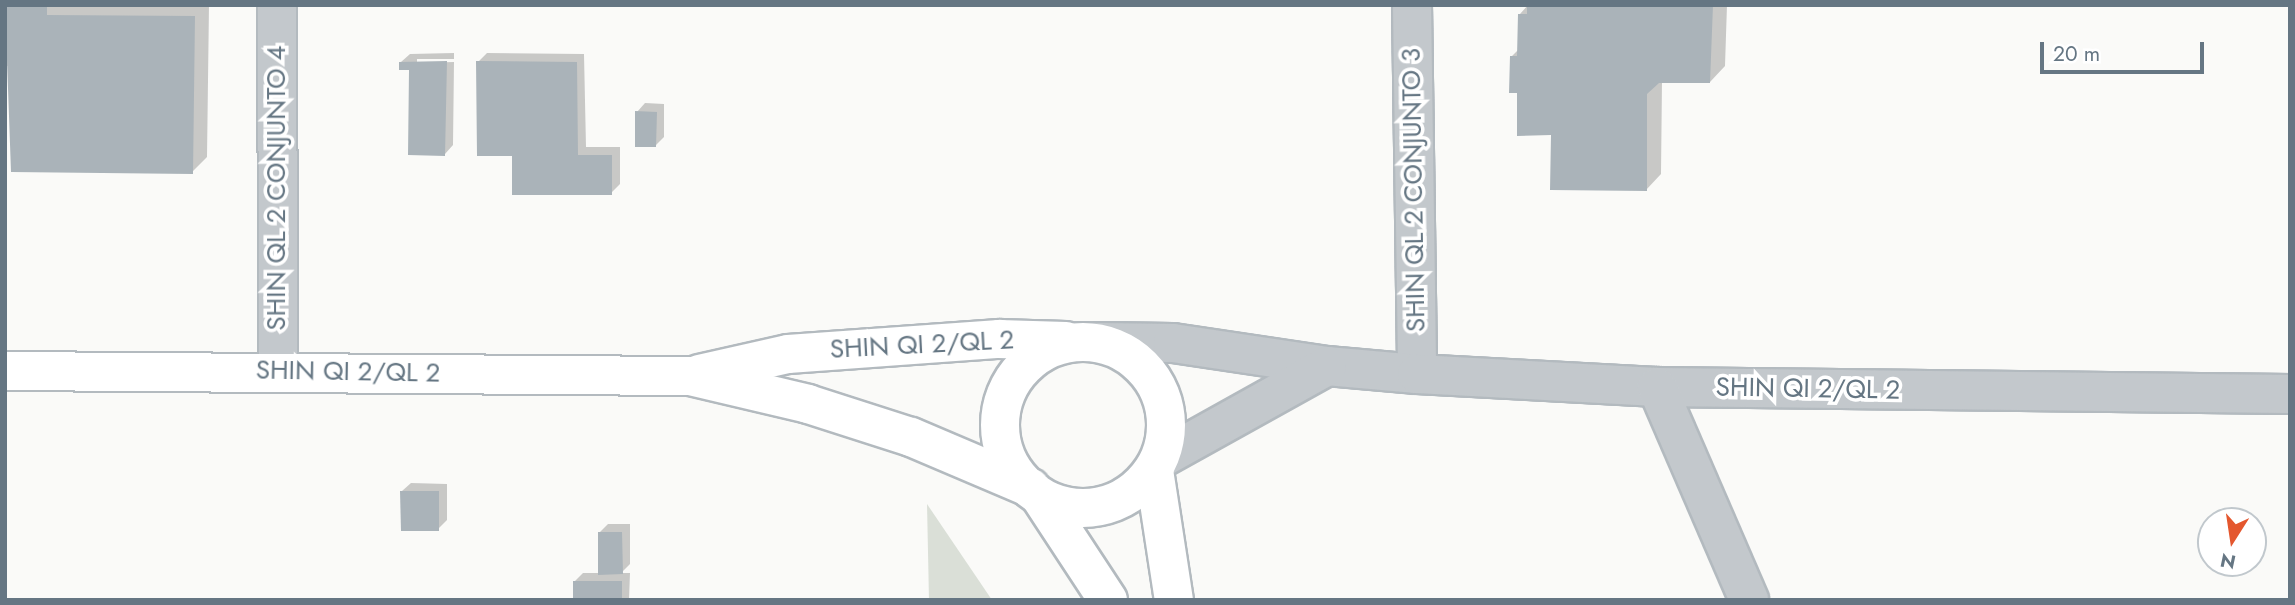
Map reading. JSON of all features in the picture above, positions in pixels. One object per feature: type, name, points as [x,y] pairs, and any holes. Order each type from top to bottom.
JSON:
[{"type":"street","name":"SHIN QL 2 CONJUNTO 4","points":[[277,5],[278,371]]},
{"type":"street","name":"SHIN QL 2 CONJUNTO 3","points":[[1412,5],[1417,374]]},
{"type":"street","name":"SHIN QI 2/QL 2","points":[[690,376],[788,354],[999,339],[1173,343],[1327,366],[1417,374],[1657,387],[2290,394]]},
{"type":"street","points":[[1108,600],[1036,493],[1015,475],[1001,443],[1000,408],[1014,376],[1040,352],[1086,342],[1133,357],[1158,385],[1167,422],[1157,464],[1174,600]]},
{"type":"street","points":[[1036,493],[1072,507],[1103,506],[1132,493],[1157,464],[1327,366]]},
{"type":"street","name":"SHIN QI 2/QL 2","points":[[5,371],[690,376],[808,404],[911,437],[1036,493]]},
{"type":"street","points":[[1657,387],[1749,600]]},
{"type":"shaded area","points":[[927,504],[992,600],[929,600]]},
{"type":"building","points":[[5,5],[47,5],[47,15],[195,16],[193,174],[11,172]]},
{"type":"building","points":[[1527,5],[1713,5],[1710,83],[1659,83],[1647,94],[1647,191],[1550,190],[1551,135],[1517,136],[1517,93],[1509,93],[1510,56],[1517,56],[1518,14],[1527,14]]},
{"type":"building","points":[[447,61],[445,156],[408,155],[409,70],[399,70],[399,62]]},
{"type":"building","points":[[476,61],[577,62],[578,155],[612,155],[612,195],[512,195],[512,156],[477,156]]},
{"type":"building","points":[[635,111],[657,112],[656,147],[635,147]]},
{"type":"building","points":[[400,491],[439,491],[439,531],[401,531]]},
{"type":"building","points":[[598,532],[622,532],[623,574],[598,575]]},
{"type":"building","points":[[573,581],[622,581],[622,600],[573,600]]}]
